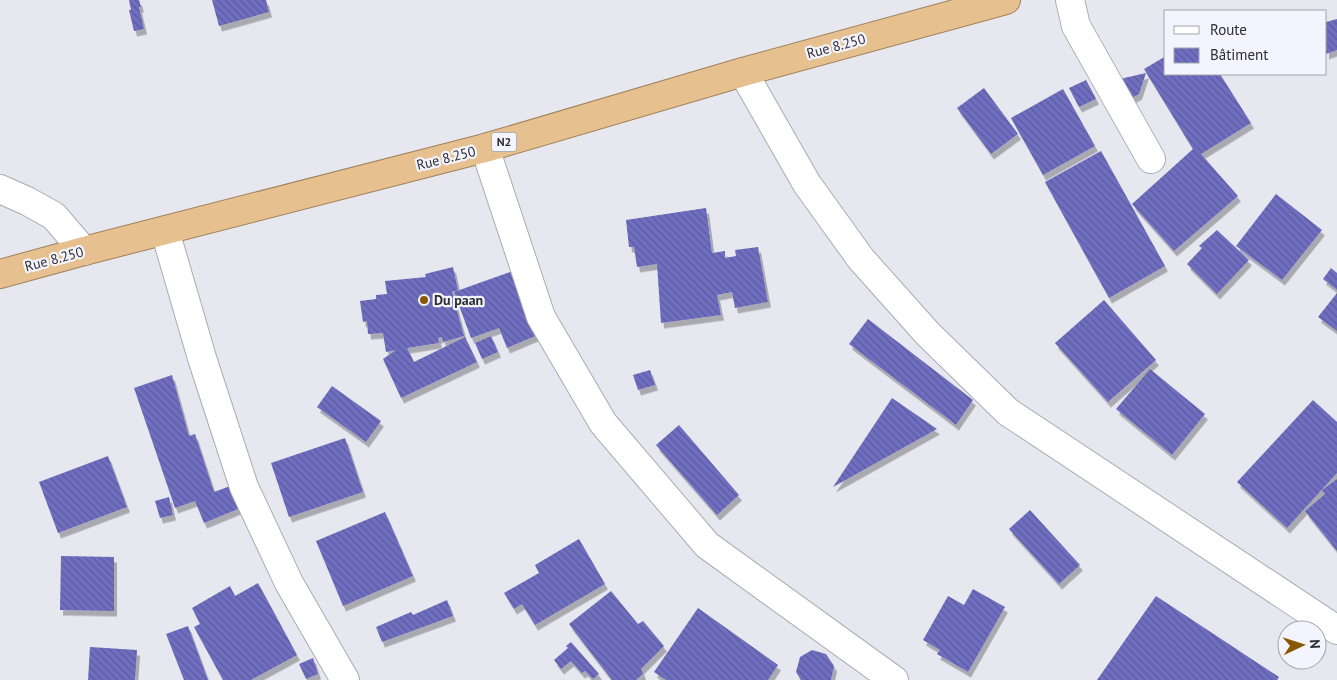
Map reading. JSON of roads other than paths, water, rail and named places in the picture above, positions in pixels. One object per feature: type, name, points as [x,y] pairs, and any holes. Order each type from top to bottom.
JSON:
[{"type":"highway","name":"Rue 8.250","points":[[0,274],[485,148],[743,72],[1006,0]]},
{"type":"street","points":[[1070,0],[1076,26],[1151,158]]},
{"type":"street","points":[[743,72],[807,184],[861,259],[928,334],[1008,412],[1337,630]]},
{"type":"street","points":[[485,148],[540,317],[603,423],[707,545],[894,680]]},
{"type":"street","points":[[0,189],[54,216],[84,251]]},
{"type":"street","points":[[165,231],[202,358],[244,487],[289,583],[345,680]]},
{"type":"place","name":"Du paan","points":[[424,300]]}]
